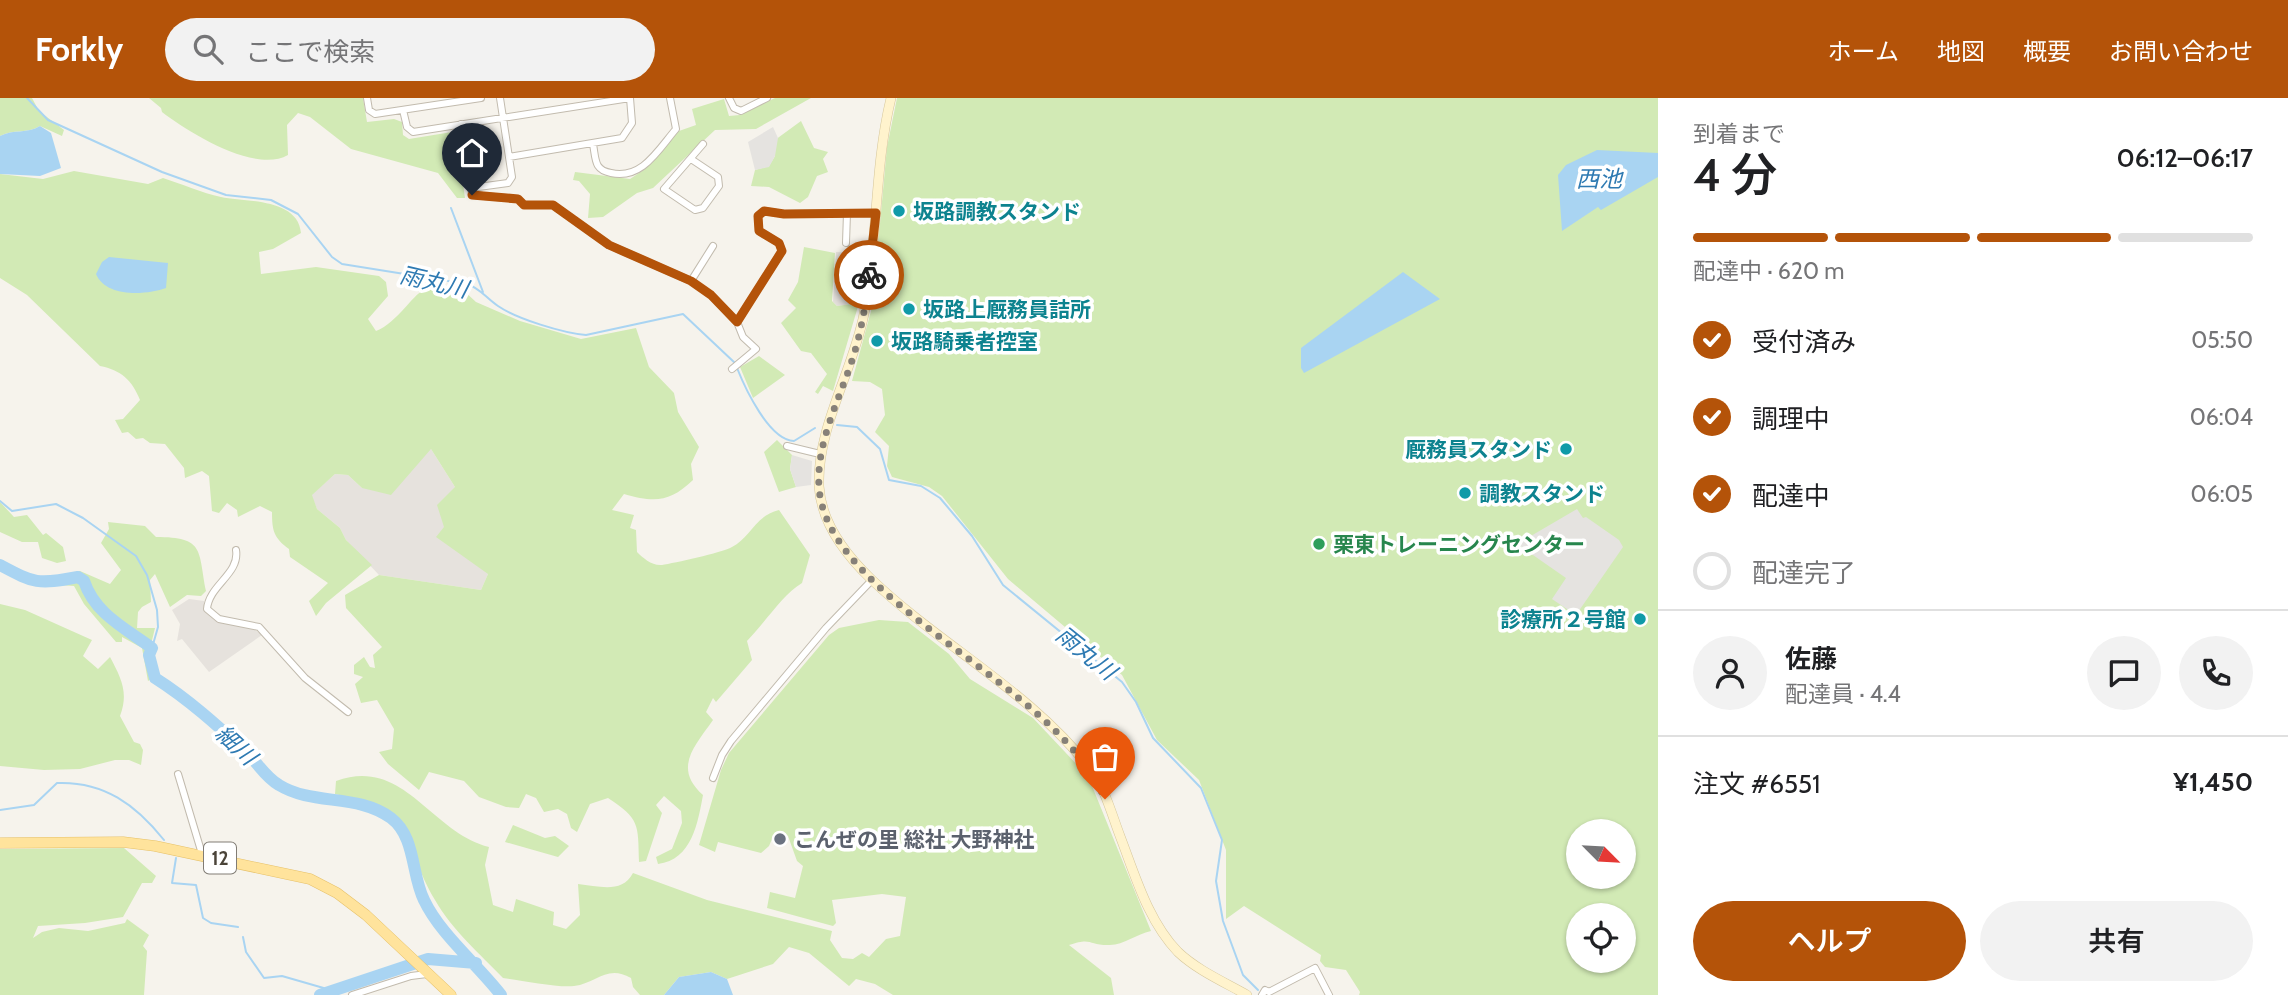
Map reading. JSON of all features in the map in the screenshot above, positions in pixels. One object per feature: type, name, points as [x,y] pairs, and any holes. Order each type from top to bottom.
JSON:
[{"type":"main road","points":[[891,98],[884,136],[864,313],[821,454],[819,486],[828,521],[842,547],[872,580],[1001,682],[1081,759],[1097,778],[1140,886],[1167,938],[1184,957],[1247,995]]},
{"type":"main road","name":"12","points":[[0,843],[123,842],[202,854],[310,879],[337,892],[366,915],[451,995]]},
{"type":"street","points":[[367,98],[369,110],[374,114],[481,98]]},
{"type":"street","points":[[471,188],[508,183],[513,177],[500,98]]},
{"type":"street","points":[[404,110],[407,127],[413,132],[630,98],[632,123],[626,134],[614,141],[509,158]]},
{"type":"street","points":[[593,144],[597,166],[601,171],[621,176],[635,173],[676,129],[670,98]]},
{"type":"street","points":[[729,98],[734,108],[741,111],[767,98]]},
{"type":"street","points":[[461,124],[471,188],[476,197],[518,199],[524,205],[553,205],[609,245],[691,281],[711,295],[737,322],[743,337],[756,349],[735,368]]},
{"type":"street","points":[[691,159],[718,177],[719,186],[703,208],[695,210],[664,189],[703,145]]},
{"type":"street","points":[[737,322],[782,251],[779,243],[759,231],[758,216],[764,211],[784,214],[876,213]]},
{"type":"street","points":[[846,243],[847,213]]},
{"type":"street","points":[[691,281],[713,246]]},
{"type":"street","points":[[787,446],[821,454]]},
{"type":"street","points":[[236,550],[234,567],[211,592],[207,609],[219,619],[259,627],[305,678],[348,712]]},
{"type":"street","points":[[713,779],[722,755],[731,741],[872,580]]},
{"type":"street","points":[[177,774],[202,854]]},
{"type":"street","points":[[1262,995],[1265,990],[1269,992],[1315,968],[1329,995]]},
{"type":"street","points":[[352,995],[424,972]]},
{"type":"shaded area","points":[[773,127],[778,138],[775,156],[769,167],[755,170],[748,142]]},
{"type":"shaded area","points":[[836,252],[864,253],[859,303],[837,306],[833,302]]},
{"type":"shaded area","points":[[431,449],[455,487],[488,574],[481,590],[379,575],[346,540],[340,528],[317,509],[311,495],[335,474],[348,475],[362,488],[369,488]]},
{"type":"shaded area","points":[[792,455],[812,461],[811,485],[796,487],[790,469]]},
{"type":"shaded area","points":[[1577,509],[1583,518],[1586,517],[1619,540],[1623,547],[1576,615],[1552,599],[1566,578],[1517,544]]},
{"type":"shaded area","points":[[189,599],[204,601],[206,613],[214,620],[251,627],[262,635],[209,672],[182,639],[177,641],[180,624],[172,610]]},
{"type":"green space","points":[[0,98],[32,98],[39,111],[64,130],[62,136],[40,126],[0,136]]},
{"type":"green space","points":[[149,98],[363,98],[367,122],[394,119],[402,122],[403,135],[409,139],[452,132],[456,135],[465,198],[457,198],[438,173],[351,149],[310,117],[298,113],[287,125],[288,155],[274,159],[258,159],[222,148],[188,130],[162,112]]},
{"type":"green space","points":[[775,98],[811,98],[756,129],[715,130],[653,188],[637,193],[603,217],[588,218],[590,194],[579,181],[573,180],[575,172],[630,179],[645,169],[679,131],[696,125],[692,109],[724,99],[729,116],[740,115]]},
{"type":"green space","name":"栗東トレーニングセンター","points":[[897,98],[1658,98],[1658,995],[1359,995],[1360,992],[1346,970],[1325,967],[1320,961],[1321,955],[1244,906],[1226,919],[1226,850],[1199,780],[1157,740],[1122,675],[1008,579],[942,496],[929,487],[892,477],[887,466],[889,446],[875,432],[885,415],[882,389],[870,382],[852,381],[871,311],[876,266],[880,259],[877,256],[887,147]]},
{"type":"green space","points":[[801,121],[814,148],[828,152],[823,159],[828,172],[817,176],[808,197],[800,203],[769,187],[751,186],[755,170],[769,166],[775,156],[775,140]]},
{"type":"green space","points":[[74,171],[148,184],[163,178],[214,195],[269,204],[291,213],[298,222],[301,233],[273,249],[259,252],[261,274],[316,267],[379,276],[386,282],[388,296],[368,319],[376,331],[391,321],[423,290],[436,287],[462,289],[476,302],[520,321],[581,339],[636,328],[649,367],[674,393],[678,412],[699,447],[691,464],[693,480],[677,493],[662,499],[645,499],[624,494],[612,510],[634,515],[630,528],[636,530],[637,552],[651,563],[662,565],[718,552],[738,543],[764,517],[779,510],[810,555],[802,583],[781,602],[747,641],[752,660],[716,702],[713,698],[706,712],[713,720],[694,748],[688,767],[689,776],[703,795],[701,806],[696,828],[686,848],[679,855],[658,864],[656,857],[672,849],[682,823],[681,811],[664,796],[656,805],[662,813],[646,861],[639,862],[637,831],[632,817],[608,798],[590,804],[577,832],[571,828],[567,814],[558,809],[544,812],[536,798],[526,794],[519,808],[506,807],[479,797],[464,781],[429,772],[419,790],[388,764],[379,752],[392,749],[394,729],[377,700],[361,703],[355,684],[363,677],[354,674],[354,665],[364,657],[370,667],[375,668],[373,655],[382,647],[346,608],[345,595],[379,575],[481,590],[488,574],[436,537],[444,527],[437,505],[455,487],[431,449],[391,495],[362,488],[348,475],[335,474],[312,495],[317,509],[340,528],[346,540],[372,565],[326,603],[316,616],[309,601],[328,583],[290,557],[289,549],[275,534],[272,512],[260,506],[238,517],[237,510],[227,503],[219,513],[212,511],[209,476],[202,471],[185,478],[184,468],[165,444],[150,443],[143,438],[136,439],[128,432],[122,433],[115,420],[123,419],[140,400],[129,382],[120,373],[100,366],[27,295],[0,278],[0,174],[43,179]]},
{"type":"green space","points":[[804,247],[835,253],[832,301],[837,306],[859,303],[833,391],[823,386],[818,394],[815,392],[827,374],[811,353],[801,351],[781,323],[796,308],[788,300],[798,282]]},
{"type":"green space","points":[[759,356],[785,375],[753,398],[740,367]]},
{"type":"green space","points":[[777,440],[792,455],[790,469],[796,487],[779,492],[764,452]]},
{"type":"green space","points":[[0,502],[14,517],[27,515],[43,535],[46,533],[63,547],[66,561],[57,563],[42,558],[38,542],[22,542],[0,532]]},
{"type":"green space","points":[[108,522],[145,526],[156,537],[183,540],[191,543],[200,556],[206,591],[201,596],[187,595],[170,607],[155,574],[150,580],[151,602],[138,612],[137,628],[155,628],[148,657],[154,677],[148,681],[142,648],[122,637],[122,642],[116,642],[84,604],[74,586],[59,585],[57,576],[80,571],[110,584],[121,570],[101,543],[109,529]]},
{"type":"green space","points":[[0,604],[25,610],[92,640],[83,656],[98,669],[110,657],[124,692],[120,716],[134,742],[140,744],[143,750],[141,765],[129,760],[115,760],[80,769],[44,770],[0,766]]},
{"type":"green space","points":[[879,620],[908,622],[949,654],[970,679],[1033,718],[1090,781],[1151,931],[1114,945],[1086,941],[1069,945],[1111,978],[1114,995],[893,995],[875,984],[856,979],[849,986],[809,953],[789,947],[773,964],[727,979],[711,972],[679,977],[664,995],[640,995],[633,987],[631,978],[615,973],[574,986],[503,978],[442,911],[424,878],[411,843],[397,820],[384,810],[335,794],[336,781],[360,776],[380,779],[399,787],[468,839],[489,847],[485,865],[493,905],[513,912],[516,899],[554,912],[553,925],[566,929],[580,915],[578,884],[616,886],[623,884],[633,873],[707,900],[832,931],[830,940],[842,958],[853,959],[862,953],[869,957],[886,939],[900,936],[906,897],[882,894],[832,900],[836,923],[833,926],[767,908],[770,892],[795,898],[803,866],[797,861],[788,836],[775,832],[769,846],[761,853],[718,842],[715,852],[699,845],[721,770],[729,753],[829,635],[839,628]]},
{"type":"green space","points":[[513,825],[545,838],[555,836],[569,846],[558,857],[505,842]]},
{"type":"green space","points":[[124,848],[156,876],[152,883],[142,883],[123,917],[38,926],[33,938],[42,932],[59,928],[88,931],[125,923],[127,919],[149,935],[143,946],[147,951],[144,995],[0,995],[0,849]]},
{"type":"water","points":[[40,126],[51,133],[61,168],[40,176],[0,174],[0,136]]},
{"type":"water","name":"西池","points":[[1597,150],[1658,153],[1658,177],[1601,210],[1598,207],[1562,231],[1558,175],[1566,165]]},
{"type":"water","points":[[109,257],[168,263],[166,288],[128,293],[108,287],[96,274],[102,262]]},
{"type":"water","points":[[1403,272],[1440,299],[1304,373],[1301,368],[1301,348]]},
{"type":"water","points":[[711,972],[727,979],[733,995],[664,995],[679,977]]},
{"type":"waterway","name":"雨丸川","points":[[27,98],[48,120],[162,172],[226,195],[271,200],[298,214],[332,257],[342,264],[467,284],[517,316],[576,334],[586,335],[683,314],[735,363]]},
{"type":"waterway","points":[[451,208],[483,292]]},
{"type":"waterway","name":"雨丸川","points":[[737,368],[759,412],[776,432],[794,441],[815,428]]},
{"type":"waterway","name":"雨丸川","points":[[837,425],[857,427],[880,449],[889,480],[921,486],[940,498],[972,536],[1003,585],[1122,682],[1136,702],[1153,738],[1201,788],[1222,840],[1216,881],[1223,921],[1243,975],[1258,990]]},
{"type":"waterway","name":"細川","points":[[0,501],[12,511],[56,504],[83,518],[136,556],[147,575],[157,610],[158,627],[152,648]]},
{"type":"waterway","name":"細川","points":[[0,565],[36,581],[78,577],[84,581],[95,603],[103,611],[152,648],[149,655],[155,678],[213,722],[279,785],[306,796],[364,805],[391,818],[405,835],[420,890],[431,913],[501,995]]},
{"type":"waterway","points":[[0,810],[34,805],[57,783],[74,783],[90,786],[118,798],[142,816],[164,840]]},
{"type":"waterway","points":[[176,858],[172,883],[196,885],[203,918],[211,923],[238,927]]},
{"type":"waterway","points":[[243,937],[246,952],[264,978],[282,976],[334,991]]},
{"type":"waterway","points":[[320,995],[428,959],[476,963]]},
{"type":"way so far","points":[[869,275],[855,352],[821,454],[819,486],[828,521],[842,547],[872,580],[1001,682],[1050,727],[1097,778],[1105,799]]},
{"type":"place","name":"坂路調教スタンド","points":[[899,211]]},
{"type":"place","name":"坂路上厩務員詰所","points":[[909,309]]},
{"type":"place","name":"坂路騎乗者控室","points":[[877,341]]},
{"type":"place","name":"厩務員スタンド","points":[[1566,449]]},
{"type":"place","name":"調教スタンド","points":[[1465,493]]},
{"type":"place","name":"栗東トレーニングセンター","points":[[1319,544]]},
{"type":"place","name":"診療所２号館","points":[[1640,619]]},
{"type":"place","name":"こんぜの里 総社 大野神社","points":[[780,839]]},
{"type":"route","points":[[472,195],[518,199],[524,205],[553,205],[609,245],[691,281],[711,295],[737,322],[782,251],[779,243],[759,231],[756,223],[758,216],[764,211],[784,214],[876,213],[869,275]]}]
